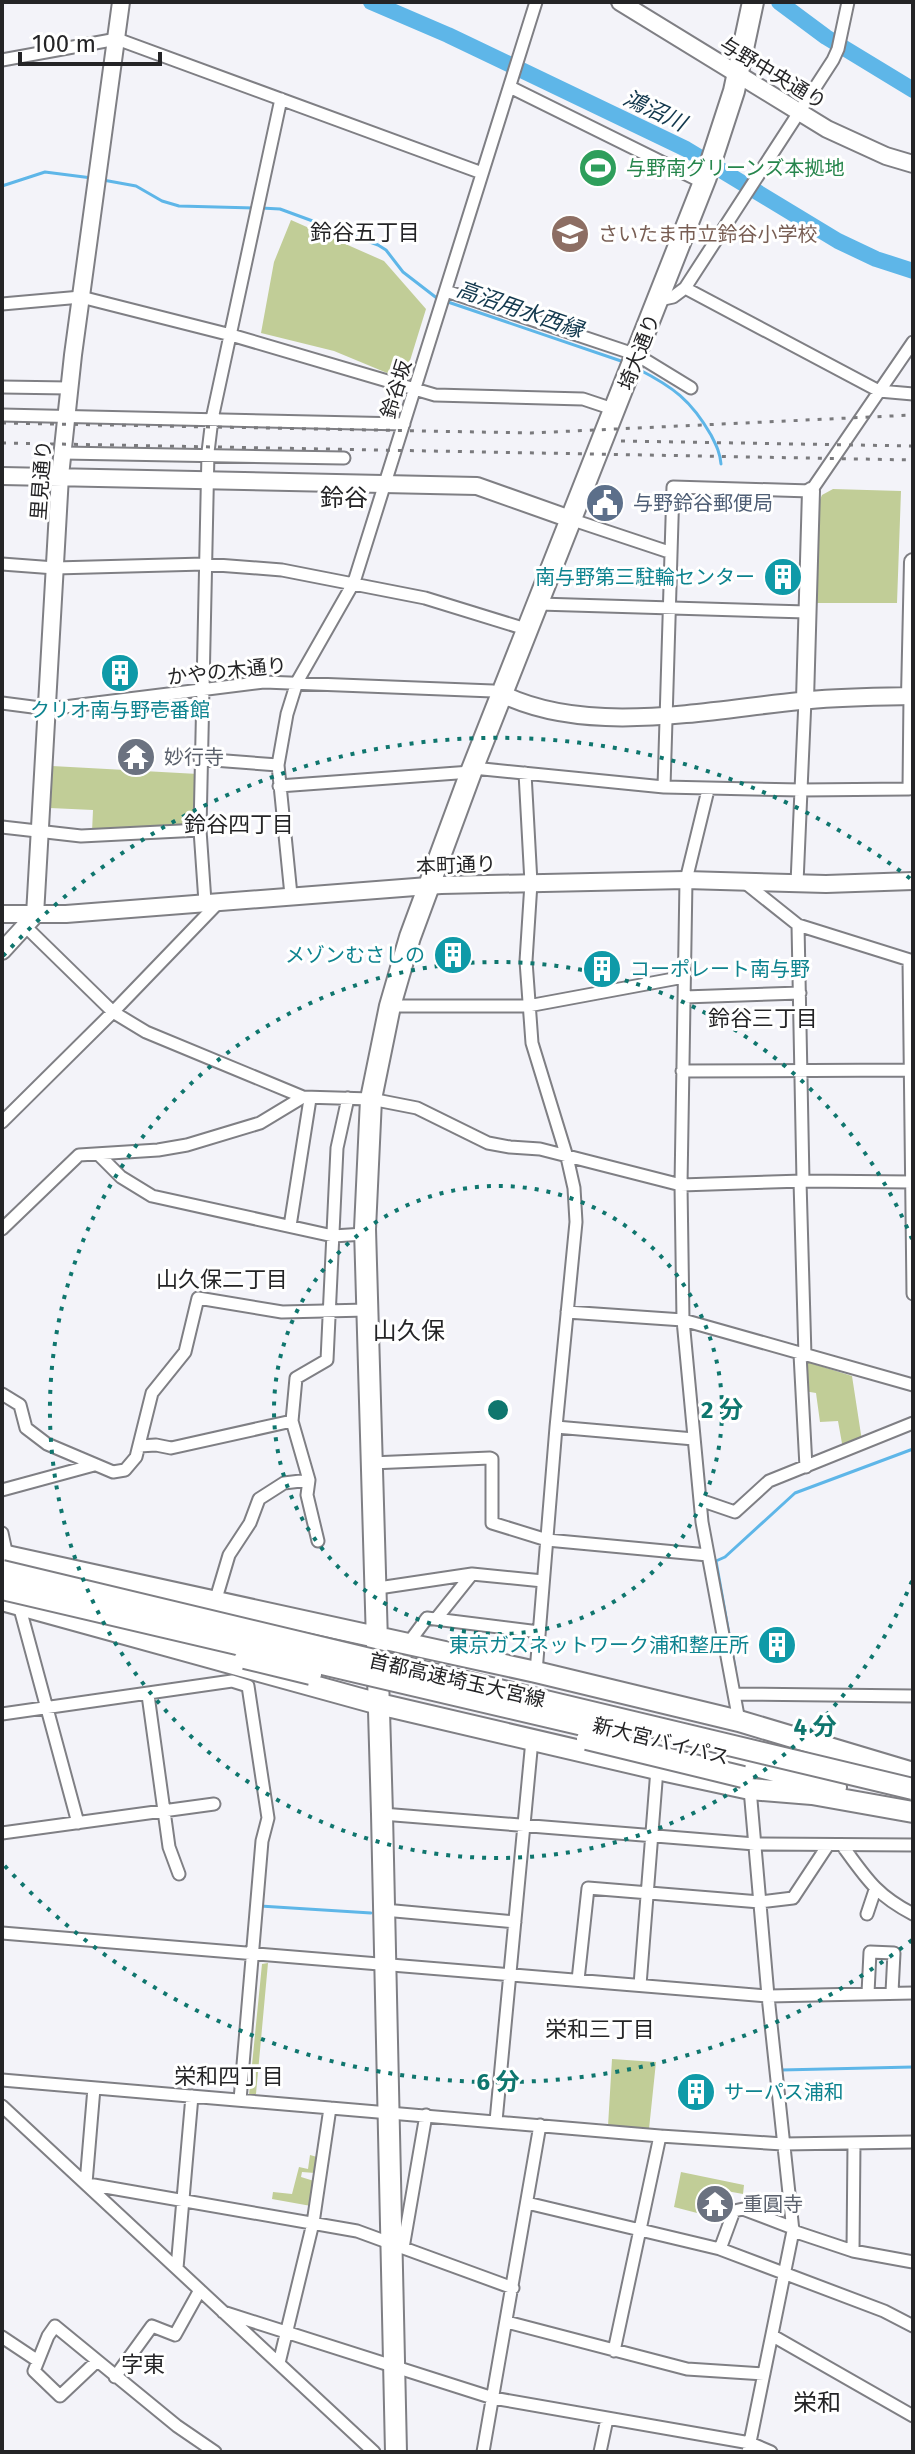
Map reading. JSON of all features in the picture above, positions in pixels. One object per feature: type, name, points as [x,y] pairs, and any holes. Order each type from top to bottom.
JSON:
[{"type":"highway","name":"埼大通り","points":[[396,2452],[397,2245],[388,2113],[365,1234],[371,1099],[390,1006],[429,886],[715,153],[753,2]]},
{"type":"highway","points":[[3,1563],[215,1602],[536,1672],[913,1773]]},
{"type":"highway","points":[[3,1563],[354,1663],[121,1611],[5,1595]]},
{"type":"highway","name":"首都高速埼玉大宮線","points":[[3,1563],[196,1618],[913,1786]]},
{"type":"highway","points":[[5,1595],[379,1704],[532,1740],[657,1769],[913,1807]]},
{"type":"highway","points":[[5,1595],[188,1641],[277,1668],[397,1690],[747,1783]]},
{"type":"highway","name":"首都高速埼玉大宮線","points":[[5,1595],[913,1807]]},
{"type":"highway","points":[[196,1618],[227,1620],[375,1649],[745,1728]]},
{"type":"highway","name":"新大宮バイパス","points":[[913,1786],[408,1676],[913,1807]]},
{"type":"street","name":"里見通り","points":[[31,921],[41,832],[60,476],[121,2]]},
{"type":"street","name":"鈴谷坂","points":[[291,895],[278,765],[284,726],[297,682],[354,582],[536,2]]},
{"type":"street","name":"与野中央通り","points":[[620,2],[854,143],[913,164]]},
{"type":"street","points":[[659,300],[673,297],[685,288],[799,112],[840,45],[848,2]]},
{"type":"street","points":[[2,60],[117,39],[482,173]]},
{"type":"street","points":[[510,87],[705,180]]},
{"type":"street","points":[[2,1122],[113,1012],[213,901],[200,830],[208,455],[212,419],[281,99]]},
{"type":"street","points":[[685,288],[879,391],[913,394]]},
{"type":"street","points":[[2,304],[81,297],[231,335],[435,395],[583,399],[616,410]]},
{"type":"street","points":[[444,297],[635,362],[691,388]]},
{"type":"street","points":[[797,883],[811,491],[913,342]]},
{"type":"street","points":[[2,387],[69,388]]},
{"type":"street","points":[[2,415],[404,424]]},
{"type":"street","points":[[63,453],[344,458]]},
{"type":"street","points":[[2,476],[477,486],[669,552]]},
{"type":"street","points":[[664,787],[673,487],[811,491]]},
{"type":"street","points":[[279,786],[472,770],[708,790],[911,789],[913,562]]},
{"type":"street","points":[[2,564],[55,568],[204,564],[282,570],[425,598],[529,630]]},
{"type":"street","points":[[539,604],[807,612]]},
{"type":"street","name":"かやの木通り","points":[[2,703],[48,709],[264,682],[478,690],[504,695]]},
{"type":"street","points":[[504,695],[520,703],[574,714],[631,716],[805,700],[911,696]]},
{"type":"street","points":[[200,759],[278,765]]},
{"type":"street","points":[[525,773],[531,883],[526,961],[532,1043],[567,1157],[574,1188],[576,1222],[536,1672]]},
{"type":"street","points":[[708,790],[686,880],[681,1185],[683,1320],[708,1555],[734,1694],[745,1728]]},
{"type":"street","points":[[2,827],[81,836],[200,830]]},
{"type":"street","name":"本町通り","points":[[2,914],[31,921],[213,901],[429,886],[686,880],[797,883],[913,881]]},
{"type":"street","points":[[744,882],[798,925],[911,961],[913,1294]]},
{"type":"street","points":[[2,951],[31,921],[113,1012],[146,1032],[306,1098],[371,1099],[417,1108],[488,1143],[540,1149],[681,1185],[802,1181],[912,1182]]},
{"type":"street","points":[[798,925],[806,1467]]},
{"type":"street","points":[[390,1006],[528,1006],[684,977]]},
{"type":"street","points":[[684,997],[800,993]]},
{"type":"street","points":[[682,1071],[910,1070]]},
{"type":"street","points":[[2,1229],[79,1155],[187,1145],[260,1123],[306,1098]]},
{"type":"street","points":[[290,1226],[306,1098]]},
{"type":"street","points":[[318,1541],[307,1495],[309,1480],[292,1421],[296,1378],[327,1360],[337,1148],[348,1098]]},
{"type":"street","points":[[98,1154],[121,1177],[152,1196],[333,1236],[365,1234]]},
{"type":"street","points":[[2,1394],[20,1405],[26,1428],[47,1444],[113,1472],[125,1470],[136,1457],[152,1393],[185,1352],[198,1298],[282,1312],[367,1310]]},
{"type":"street","points":[[567,1312],[683,1320],[913,1385]]},
{"type":"street","points":[[139,1446],[171,1448],[292,1421]]},
{"type":"street","points":[[700,1500],[735,1512],[769,1481],[913,1423]]},
{"type":"street","points":[[556,1427],[694,1439]]},
{"type":"street","points":[[371,1463],[490,1458],[491,1522],[547,1540],[708,1555]]},
{"type":"street","points":[[2,1490],[96,1465]]},
{"type":"street","points":[[215,1602],[229,1555],[250,1523],[259,1499],[284,1483],[309,1480]]},
{"type":"street","points":[[2,1533],[3,1563]]},
{"type":"street","points":[[385,1587],[472,1574],[543,1581]]},
{"type":"street","points":[[436,1619],[472,1574]]},
{"type":"street","points":[[5,1595],[48,1708],[78,1823]]},
{"type":"street","points":[[407,1645],[427,1618],[539,1632]]},
{"type":"street","points":[[2,1714],[232,1681],[248,1686],[268,1818],[262,1841],[240,2100]]},
{"type":"street","points":[[734,1694],[913,1696]]},
{"type":"street","points":[[148,1695],[169,1847],[179,1874]]},
{"type":"street","points":[[496,2121],[532,1740]]},
{"type":"street","points":[[640,1985],[657,1769]]},
{"type":"street","points":[[747,1783],[793,2230],[749,2447]]},
{"type":"street","points":[[2,1833],[214,1804]]},
{"type":"street","points":[[382,1814],[755,1844],[913,1845]]},
{"type":"street","points":[[578,1980],[588,1888],[760,1902],[793,1898],[828,1845]]},
{"type":"street","points":[[842,1845],[875,1890],[891,1903],[913,1914]]},
{"type":"street","points":[[867,1914],[875,1890]]},
{"type":"street","points":[[384,1910],[515,1922]]},
{"type":"street","points":[[2,1933],[768,1996],[913,1993]]},
{"type":"street","points":[[868,1993],[870,1952],[894,1953],[892,1992]]},
{"type":"street","points":[[2,2080],[660,2136],[783,2144],[913,2142]]},
{"type":"street","points":[[86,2184],[94,2088]]},
{"type":"street","points":[[177,2268],[192,2096]]},
{"type":"street","points":[[2,2106],[374,2452]]},
{"type":"street","points":[[279,2363],[313,2223],[330,2108]]},
{"type":"street","points":[[397,2245],[426,2115]]},
{"type":"street","points":[[483,2452],[540,2125]]},
{"type":"street","points":[[614,2351],[660,2136]]},
{"type":"street","points":[[853,2251],[854,2143]]},
{"type":"street","points":[[86,2184],[357,2231],[513,2288]]},
{"type":"street","points":[[527,2203],[720,2249],[884,2311],[913,2326]]},
{"type":"street","points":[[720,2249],[734,2211],[743,2209],[853,2251],[913,2262]]},
{"type":"street","points":[[115,2377],[152,2326],[175,2335],[200,2290]]},
{"type":"street","points":[[223,2312],[288,2330],[493,2398],[771,2452]]},
{"type":"street","points":[[507,2322],[687,2369],[764,2374]]},
{"type":"street","points":[[96,2362],[60,2396],[34,2371],[55,2326],[115,2377],[215,2452]]},
{"type":"street","points":[[773,2336],[913,2416]]},
{"type":"street","points":[[2,2337],[38,2361]]},
{"type":"street","points":[[600,2452],[607,2419]]},
{"type":"green space","points":[[291,220],[384,261],[426,309],[404,380],[334,351],[261,333],[274,262]]},
{"type":"green space","points":[[833,489],[901,491],[897,603],[813,603],[818,504],[822,495]]},
{"type":"green space","points":[[52,766],[198,774],[198,825],[92,832],[93,810],[50,808]]},
{"type":"green space","points":[[804,1361],[852,1376],[862,1441],[843,1449],[838,1421],[820,1422],[816,1393],[804,1391]]},
{"type":"green space","points":[[268,1963],[256,2094],[249,2095],[262,1964]]},
{"type":"green space","points":[[612,2059],[656,2062],[649,2129],[608,2126]]},
{"type":"green space","points":[[310,2155],[317,2157],[315,2173],[302,2172],[301,2177],[314,2181],[311,2206],[272,2199],[273,2192],[292,2194],[299,2167],[308,2169]]},
{"type":"green space","points":[[681,2172],[744,2185],[743,2194],[710,2188],[701,2214],[674,2207]]},
{"type":"waterway","name":"鴻沼川","points":[[371,2],[448,35],[686,149],[838,241],[876,259],[913,271]]},
{"type":"waterway","points":[[779,2],[826,37],[913,90]]},
{"type":"waterway","name":"高沼用水西縁","points":[[2,186],[45,172],[92,178]]},
{"type":"waterway","name":"高沼用水西縁","points":[[103,180],[136,186],[162,201],[179,206],[254,208]]},
{"type":"waterway","name":"高沼用水西縁","points":[[261,208],[280,209],[378,245],[386,250],[403,272],[438,299]]},
{"type":"waterway","name":"高沼用水西縁","points":[[445,301],[624,362]]},
{"type":"waterway","name":"高沼用水西縁","points":[[638,369],[688,403],[711,435],[721,464]]},
{"type":"waterway","points":[[735,1668],[716,1561],[725,1557],[795,1493],[913,1449]]},
{"type":"waterway","points":[[260,1906],[371,1913]]},
{"type":"waterway","points":[[781,2068],[913,2067]]},
{"type":"railway","points":[[2,423],[531,433],[913,415]]},
{"type":"railway","points":[[621,441],[913,446]]},
{"type":"railway","points":[[2,443],[913,460]]},
{"type":"place","name":"与野南グリーンズ本拠地","points":[[598,168]]},
{"type":"place","name":"さいたま市立鈴谷小学校","points":[[570,234]]},
{"type":"place","name":"与野鈴谷郵便局","points":[[605,503]]},
{"type":"place","name":"南与野第三駐輪センター","points":[[783,577]]},
{"type":"place","name":"クリオ南与野壱番館","points":[[120,673]]},
{"type":"place","name":"妙行寺","points":[[136,757]]},
{"type":"place","name":"メゾンむさしの","points":[[453,955]]},
{"type":"place","name":"コーポレート南与野","points":[[602,969]]},
{"type":"place","name":"東京ガスネットワーク浦和整圧所","points":[[777,1645]]},
{"type":"place","name":"サーパス浦和","points":[[696,2092]]},
{"type":"place","name":"重圓寺","points":[[715,2204]]},
{"type":"district","name":"鈴谷五丁目","points":[[365,232]]},
{"type":"district","name":"鈴谷","points":[[344,498]]},
{"type":"district","name":"鈴谷四丁目","points":[[239,824]]},
{"type":"district","name":"鈴谷三丁目","points":[[763,1018]]},
{"type":"district","name":"山久保二丁目","points":[[222,1279]]},
{"type":"district","name":"山久保","points":[[409,1331]]},
{"type":"district","name":"栄和三丁目","points":[[600,2029]]},
{"type":"district","name":"栄和四丁目","points":[[229,2076]]},
{"type":"district","name":"字東","points":[[143,2364]]},
{"type":"district","name":"栄和","points":[[817,2403]]}]
